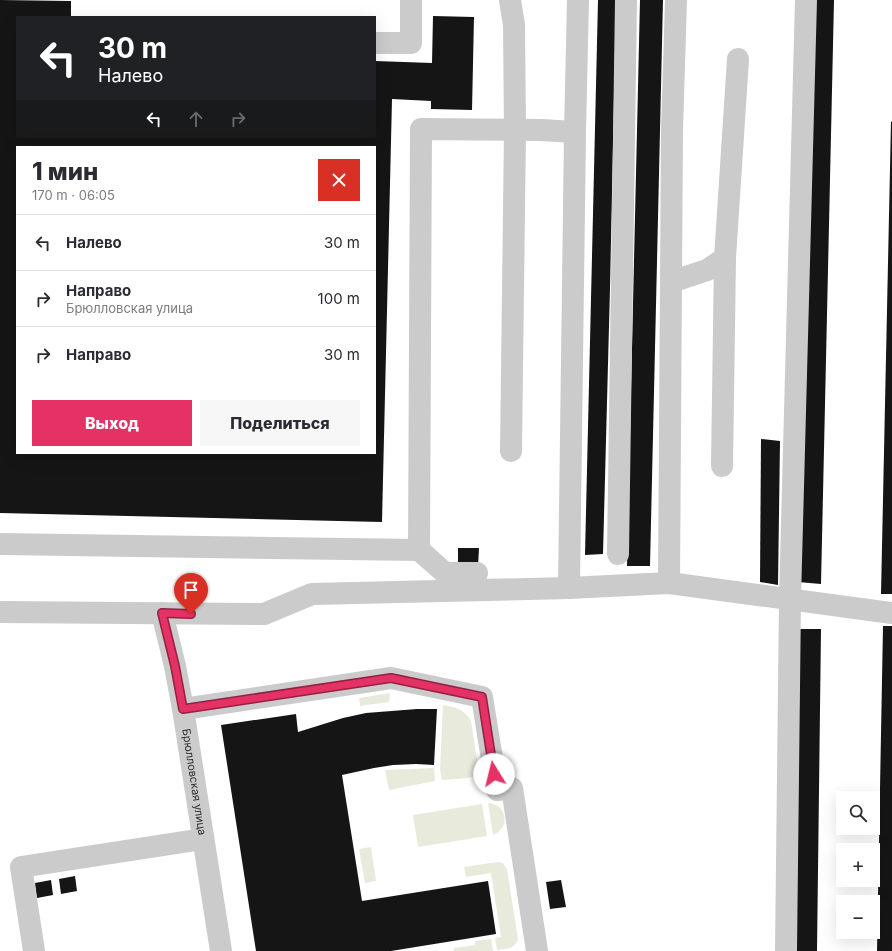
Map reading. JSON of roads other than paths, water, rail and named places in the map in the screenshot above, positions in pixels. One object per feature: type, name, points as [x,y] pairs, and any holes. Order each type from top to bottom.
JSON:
[{"type":"street","points":[[376,43],[411,44],[411,0]]},
{"type":"street","points":[[510,0],[514,25],[515,130],[510,451]]},
{"type":"street","points":[[569,588],[578,0]]},
{"type":"street","points":[[618,554],[626,0]]},
{"type":"street","points":[[669,584],[672,130],[676,0]]},
{"type":"street","points":[[786,951],[790,599],[806,0]]},
{"type":"street","points":[[722,466],[725,258],[738,60]]},
{"type":"street","points":[[419,550],[421,129],[575,132]]},
{"type":"street","points":[[671,282],[707,270],[725,258]]},
{"type":"street","points":[[0,544],[419,550],[445,573],[477,573]]},
{"type":"street","points":[[0,612],[264,614],[312,594],[669,584],[892,613]]},
{"type":"street","name":"Брюлловская улица","points":[[162,613],[175,666],[183,709],[221,951]]},
{"type":"street","points":[[183,709],[391,678],[482,697],[497,790],[512,788],[538,951]]},
{"type":"street","points":[[34,951],[21,868],[203,838]]}]
